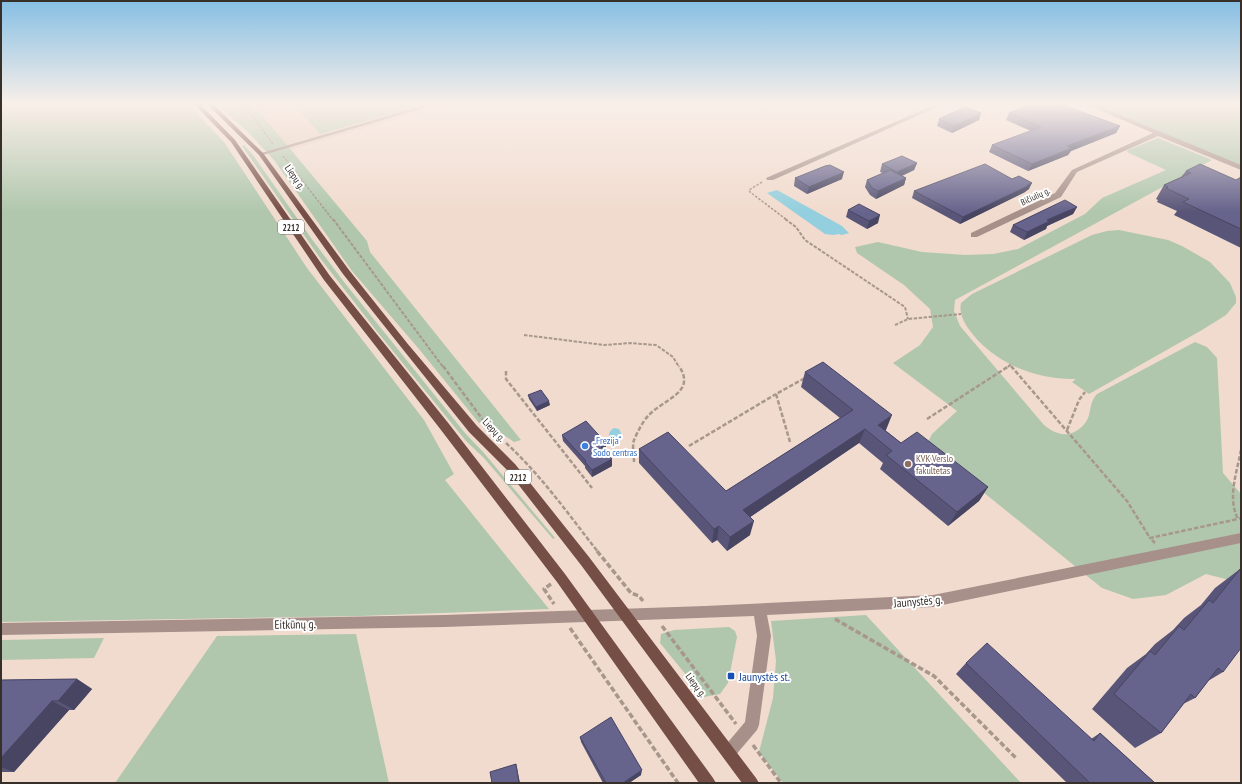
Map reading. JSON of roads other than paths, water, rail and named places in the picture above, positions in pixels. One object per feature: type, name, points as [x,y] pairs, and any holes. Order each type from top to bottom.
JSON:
[{"type":"main road","name":"2212","points":[[232,140],[327,278],[513,515],[589,617],[708,783]]},
{"type":"main road","name":"Liepų g.","points":[[247,140],[262,154],[346,272],[404,345],[473,429],[511,467],[625,614],[751,783]]},
{"type":"street","points":[[262,154],[313,140]]},
{"type":"street","points":[[770,178],[859,140]]},
{"type":"street","name":"Bičiulių g.","points":[[974,235],[1058,195],[1074,171],[1144,140]]},
{"type":"street","points":[[1174,140],[1241,168]]},
{"type":"street","name":"Jaunystės g.","points":[[589,617],[625,614],[759,610],[933,601],[1241,538]]},
{"type":"street","points":[[729,752],[752,725],[764,636],[759,610]]},
{"type":"street","name":"Eitkūnų g.","points":[[1,629],[421,622],[589,617]]},
{"type":"water","points":[[777,190],[842,226],[849,233],[842,235],[825,234],[767,193]]},
{"type":"water","points":[[614,428],[619,429],[621,433],[620,441],[612,446],[610,445],[609,435],[610,431]]},
{"type":"place","name":"„Frezija“ Sodo centras","points":[[585,446]]},
{"type":"place","name":"KVK Verslo fakultetas","points":[[908,464]]},
{"type":"place","name":"Jaunystės st.","points":[[731,676]]}]
